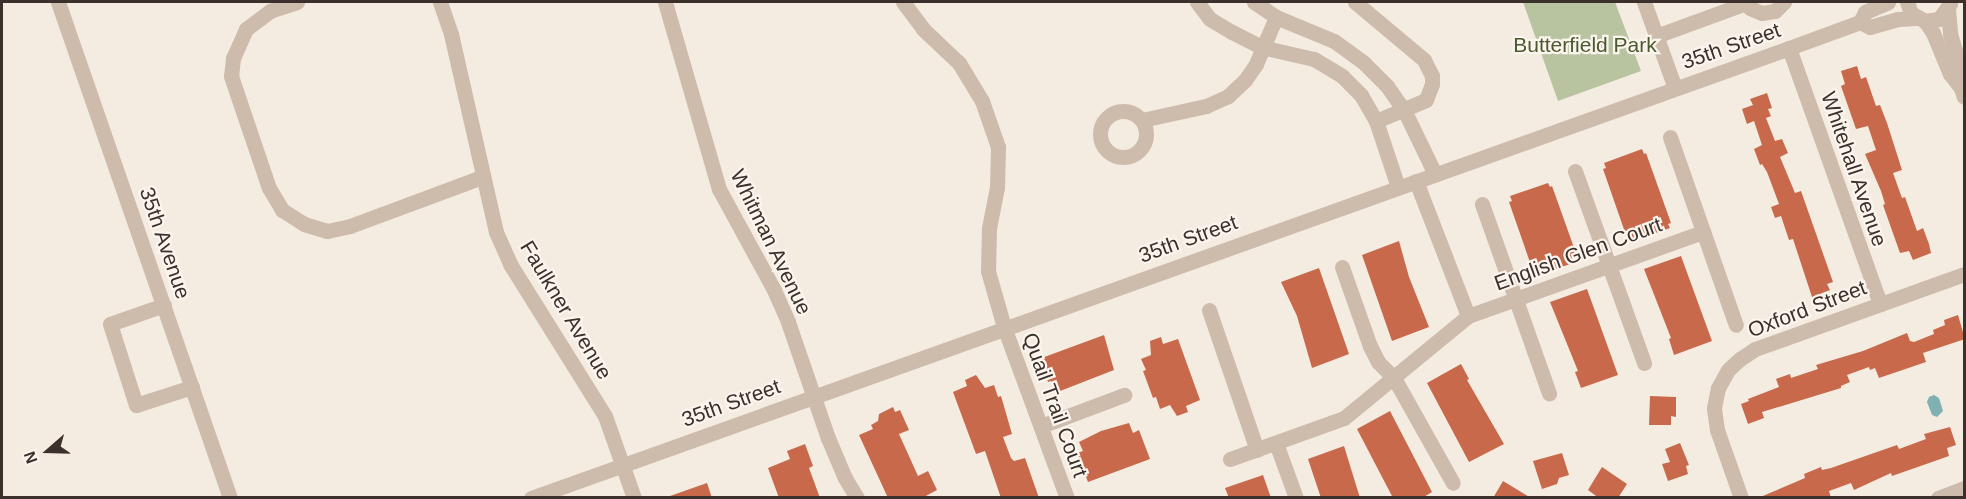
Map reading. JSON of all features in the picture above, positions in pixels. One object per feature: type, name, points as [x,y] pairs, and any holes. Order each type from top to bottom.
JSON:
[{"type":"street","name":"35th Avenue","points":[[58,2],[230,498]]},
{"type":"street","points":[[297,2],[270,11],[246,29],[233,58],[231,76],[269,188],[282,210],[304,224],[327,231],[350,226],[482,177]]},
{"type":"street","name":"Faulkner Avenue","points":[[440,2],[451,34],[496,232],[510,264],[605,416],[634,498]]},
{"type":"street","name":"Whitman Avenue","points":[[665,2],[720,189],[774,290],[844,478],[857,498]]},
{"type":"street","name":"Quail Trail Court","points":[[903,2],[923,29],[959,63],[982,101],[998,147],[997,187],[990,228],[988,271],[1004,327],[1066,498]]},
{"type":"street","points":[[1197,2],[1210,19],[1262,47],[1314,59],[1342,76],[1361,95],[1376,121],[1398,187]]},
{"type":"street","points":[[1254,2],[1276,17],[1341,46],[1387,86],[1402,109],[1435,174]]},
{"type":"street","points":[[1355,2],[1424,60],[1429,69],[1432,84],[1426,100],[1376,121]]},
{"type":"street","points":[[1644,2],[1675,88]]},
{"type":"street","points":[[1656,36],[1746,2],[1756,11],[1768,13],[1784,2]]},
{"type":"street","name":"35th Street","points":[[531,498],[813,395],[1789,48],[1860,22],[1865,12],[1888,2]]},
{"type":"street","points":[[1907,2],[1933,33],[1950,74],[1963,93]]},
{"type":"street","points":[[1950,4],[1950,34],[1961,69],[1963,93]]},
{"type":"street","name":"35th Street","points":[[1860,22],[1870,27],[1920,19],[1939,20],[1950,4]]},
{"type":"street","points":[[1142,120],[1206,106],[1228,96],[1245,80],[1256,64],[1276,17]]},
{"type":"street","name":"Whitehall Avenue","points":[[1789,48],[1880,304]]},
{"type":"street","points":[[1670,137],[1736,325]]},
{"type":"street","points":[[1575,171],[1644,363]]},
{"type":"street","points":[[1416,181],[1468,316]]},
{"type":"street","points":[[1482,204],[1550,393]]},
{"type":"street","name":"English Glen Court","points":[[1230,459],[1344,418],[1468,316],[1703,232]]},
{"type":"street","points":[[1342,267],[1370,346],[1378,362],[1394,378],[1453,483]]},
{"type":"street","name":"Oxford Street","points":[[1741,498],[1717,430],[1714,408],[1718,388],[1728,370],[1755,350],[1965,274]]},
{"type":"street","points":[[164,305],[110,324],[136,405],[192,387]]},
{"type":"street","points":[[1209,310],[1257,450]]},
{"type":"street","points":[[1041,426],[1124,395]]},
{"type":"street","points":[[1276,443],[1296,498]]},
{"type":"street","points":[[1938,498],[1965,488]]},
{"type":"green space","name":"Butterfield Park","points":[[1523,2],[1615,2],[1641,71],[1558,101]]},
{"type":"water","points":[[1934,395],[1939,398],[1943,411],[1937,417],[1932,415],[1927,402],[1929,397]]},
{"type":"building","points":[[1857,66],[1861,79],[1866,77],[1876,106],[1880,105],[1887,123],[1902,170],[1893,173],[1902,198],[1905,197],[1917,231],[1923,228],[1929,244],[1931,253],[1913,260],[1909,251],[1900,253],[1883,205],[1885,204],[1881,191],[1865,154],[1876,150],[1868,126],[1856,129],[1841,86],[1845,84],[1841,71]]},
{"type":"building","points":[[1767,93],[1772,108],[1768,109],[1771,116],[1766,118],[1775,141],[1782,139],[1788,153],[1780,157],[1795,193],[1801,191],[1833,282],[1827,284],[1830,290],[1812,297],[1793,239],[1789,240],[1781,216],[1775,218],[1771,207],[1779,204],[1767,172],[1762,164],[1760,165],[1754,149],[1762,145],[1754,121],[1747,124],[1742,109],[1753,105],[1750,99]]},
{"type":"building","points":[[1642,149],[1644,154],[1646,153],[1671,223],[1668,224],[1670,228],[1632,241],[1630,237],[1627,238],[1603,169],[1606,168],[1604,163]]},
{"type":"building","points":[[1548,183],[1550,187],[1552,186],[1577,256],[1574,257],[1576,262],[1538,275],[1536,270],[1533,271],[1509,202],[1512,201],[1510,196]]},
{"type":"building","points":[[1399,241],[1409,277],[1429,327],[1392,341],[1362,255]]},
{"type":"building","points":[[1681,256],[1712,341],[1674,355],[1669,339],[1671,338],[1644,269]]},
{"type":"building","points":[[1319,268],[1349,354],[1312,368],[1297,316],[1281,282]]},
{"type":"building","points":[[1587,289],[1618,375],[1581,388],[1575,372],[1578,371],[1550,302]]},
{"type":"building","points":[[1958,315],[1965,339],[1923,353],[1926,362],[1879,378],[1875,368],[1870,370],[1869,367],[1847,375],[1850,382],[1841,388],[1762,412],[1764,418],[1748,424],[1741,404],[1779,387],[1776,379],[1790,374],[1791,378],[1818,369],[1816,365],[1863,351],[1907,333],[1910,341],[1914,342],[1934,334],[1933,330],[1945,325],[1944,320]]},
{"type":"building","points":[[1104,335],[1114,370],[1055,393],[1039,359]]},
{"type":"building","points":[[1161,337],[1163,344],[1178,339],[1200,400],[1186,406],[1188,412],[1177,416],[1170,405],[1160,409],[1156,397],[1153,398],[1143,371],[1146,370],[1141,359],[1151,355],[1150,341]]},
{"type":"building","points":[[1461,364],[1469,379],[1467,380],[1504,444],[1469,462],[1427,383]]},
{"type":"building","points":[[976,375],[985,388],[994,385],[998,397],[1001,396],[1012,434],[1003,437],[1014,461],[1025,458],[1039,498],[1001,498],[985,451],[976,454],[953,392],[967,386],[965,380]]},
{"type":"building","points":[[1650,396],[1676,397],[1676,417],[1671,416],[1671,425],[1649,425]]},
{"type":"building","points":[[893,407],[895,412],[900,410],[909,430],[899,434],[918,476],[928,471],[937,490],[922,498],[888,498],[859,435],[873,429],[871,425],[878,421],[879,414]]},
{"type":"building","points":[[1390,411],[1432,492],[1422,498],[1393,498],[1357,429]]},
{"type":"building","points":[[1129,423],[1133,433],[1139,430],[1150,459],[1088,482],[1077,453],[1083,451],[1079,442],[1101,431]]},
{"type":"building","points":[[1950,427],[1956,445],[1947,448],[1949,456],[1892,476],[1891,473],[1854,490],[1851,483],[1829,491],[1831,498],[1758,498],[1805,478],[1804,474],[1821,467],[1822,470],[1831,468],[1897,445],[1899,449],[1926,439],[1924,434]]},
{"type":"building","points":[[1680,443],[1689,465],[1686,466],[1688,474],[1668,481],[1662,464],[1670,462],[1665,449]]},
{"type":"building","points":[[805,444],[813,466],[809,468],[820,498],[779,498],[768,468],[790,459],[787,451]]},
{"type":"building","points":[[1344,446],[1360,498],[1321,498],[1308,459]]},
{"type":"building","points":[[1562,453],[1569,475],[1559,478],[1557,484],[1542,489],[1533,461]]},
{"type":"building","points":[[1602,467],[1627,484],[1618,498],[1599,498],[1588,490]]},
{"type":"building","points":[[1263,475],[1271,498],[1229,498],[1225,488]]},
{"type":"building","points":[[1503,481],[1531,498],[1493,498]]},
{"type":"building","points":[[707,483],[712,498],[670,498],[670,496]]}]
